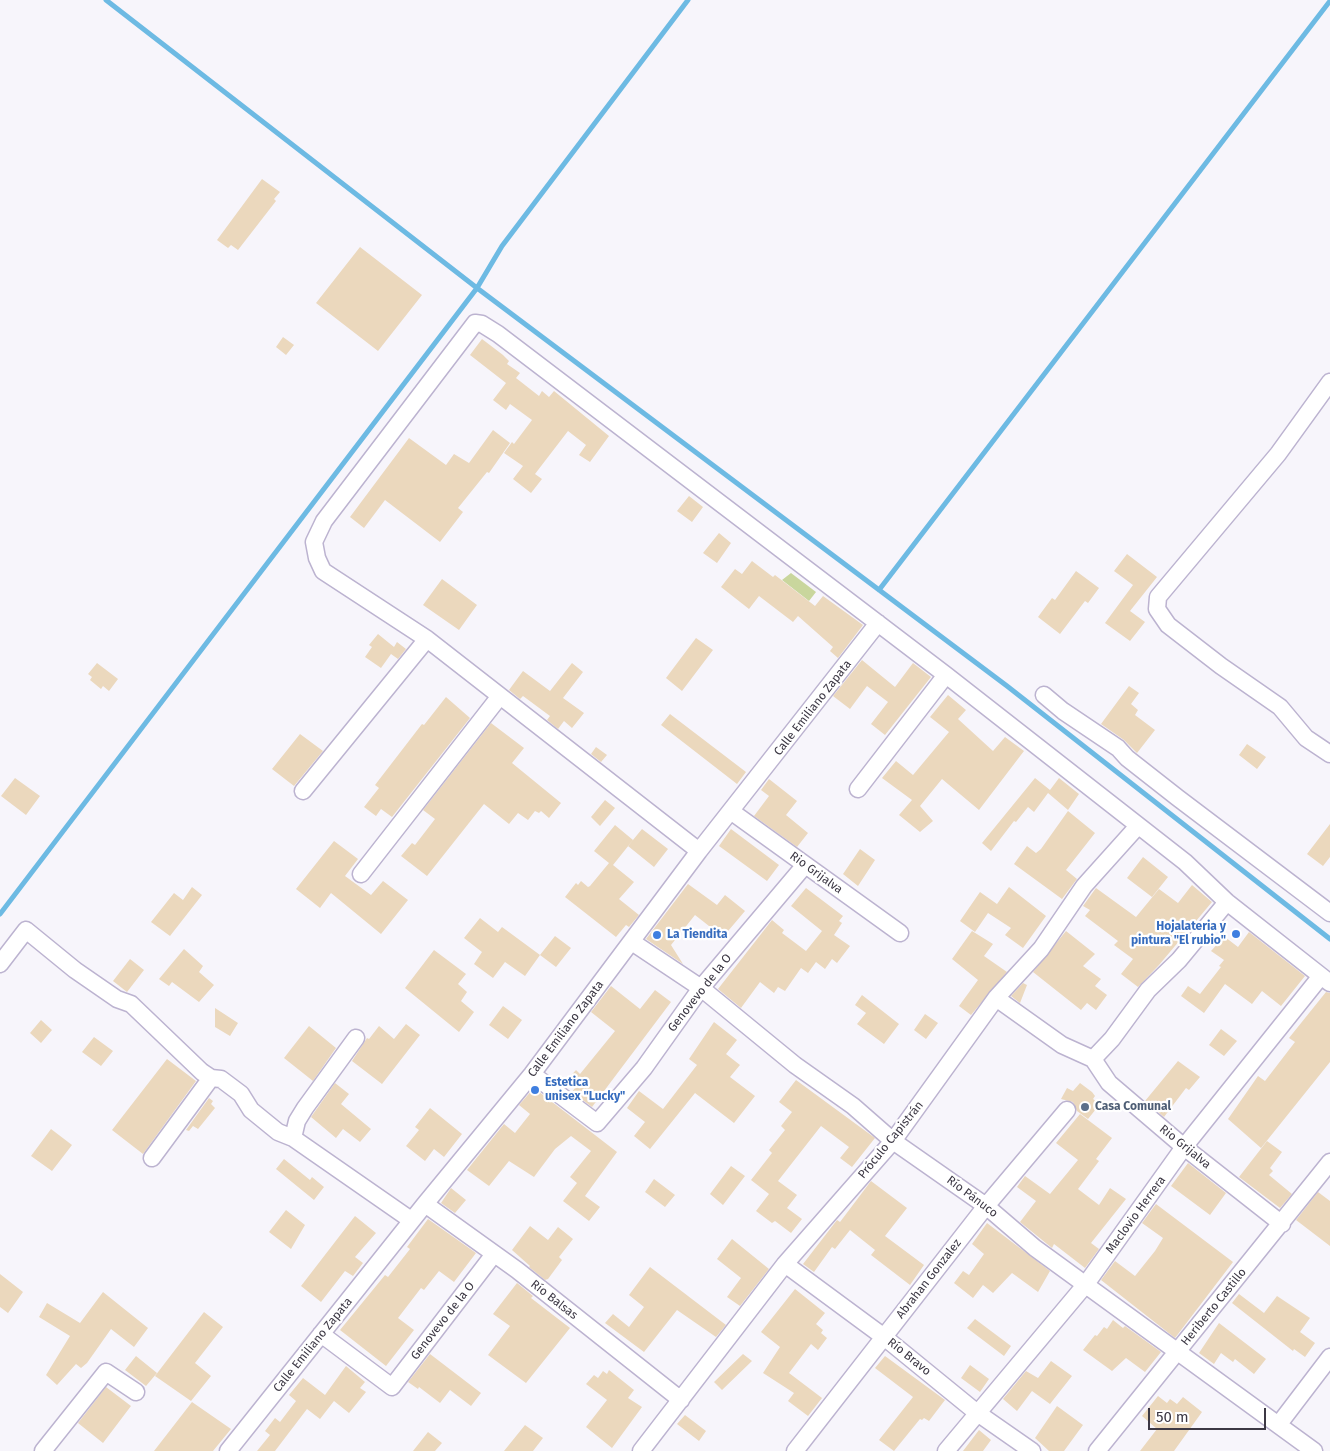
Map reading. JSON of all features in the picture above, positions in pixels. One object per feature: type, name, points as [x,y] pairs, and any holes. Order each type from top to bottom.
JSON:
[{"type":"street","points":[[699,851],[427,639],[323,571],[317,558],[314,542],[324,521],[475,323],[482,324],[498,334],[946,675],[1137,827],[1185,862],[1227,902],[1326,979]]},
{"type":"street","points":[[1330,382],[1278,454],[1158,598],[1157,609],[1168,625],[1280,707],[1306,738],[1330,754]]},
{"type":"street","name":"Calle Emiliano Zapata","points":[[228,1451],[411,1220],[532,1074],[699,851],[732,812],[878,623]]},
{"type":"street","points":[[303,791],[427,639]]},
{"type":"street","points":[[858,789],[946,675]]},
{"type":"street","points":[[1044,695],[1063,711],[1118,748],[1127,758],[1163,787],[1330,913]]},
{"type":"street","points":[[361,874],[500,696]]},
{"type":"street","name":"Rio Grijalva","points":[[732,812],[900,933]]},
{"type":"street","name":"Próculo Capistrán","points":[[641,1451],[785,1264],[893,1141],[996,998],[1041,949],[1084,886],[1137,827]]},
{"type":"street","name":"Genovevo de la O","points":[[532,1074],[597,1123],[644,1068],[701,988],[805,865]]},
{"type":"street","points":[[996,998],[1062,1045],[1093,1059],[1112,1039],[1148,990],[1180,960],[1227,902]]},
{"type":"street","points":[[0,964],[26,930],[75,970],[117,999],[131,1004],[202,1072],[211,1078],[222,1080],[240,1094],[252,1110],[278,1132],[293,1138],[411,1220]]},
{"type":"street","name":"Río Pánuco","points":[[632,942],[701,988],[795,1065],[853,1106],[893,1141],[986,1206],[1035,1248],[1314,1451]]},
{"type":"street","name":"Maclovio Herrera","points":[[946,1451],[976,1412],[1086,1284],[1184,1147],[1326,979]]},
{"type":"street","points":[[293,1138],[297,1121],[305,1108],[356,1038]]},
{"type":"street","name":"Rio Grijalva","points":[[1093,1059],[1109,1084],[1184,1147],[1282,1224]]},
{"type":"street","points":[[152,1158],[211,1078]]},
{"type":"street","name":"Abrahan Gonzalez","points":[[795,1451],[986,1206],[1067,1110]]},
{"type":"street","name":"Heriberto Castillo","points":[[1097,1451],[1282,1224],[1330,1162]]},
{"type":"street","name":"Río Balsas","points":[[425,1204],[494,1254],[681,1400]]},
{"type":"street","name":"Genovevo de la O","points":[[321,1334],[392,1387],[494,1254]]},
{"type":"street","name":"Río Bravo","points":[[785,1264],[884,1337],[976,1412],[1032,1451]]},
{"type":"street","points":[[1279,1424],[1330,1357]]},
{"type":"street","points":[[43,1451],[106,1372],[136,1392]]},
{"type":"green space","points":[[791,573],[816,592],[809,601],[782,580]]},
{"type":"building","points":[[262,179],[280,192],[274,199],[276,201],[238,250],[231,245],[228,248],[217,240]]},
{"type":"building","points":[[360,247],[422,295],[378,351],[316,303]]},
{"type":"building","points":[[283,337],[294,345],[286,355],[276,347]]},
{"type":"building","points":[[482,339],[503,355],[509,361],[507,364],[520,373],[516,378],[539,396],[542,391],[549,397],[554,391],[609,436],[590,462],[579,455],[586,445],[568,431],[535,474],[542,479],[531,493],[513,479],[523,466],[504,453],[512,442],[514,444],[532,420],[510,404],[506,410],[493,400],[506,383],[470,355]]},
{"type":"building","points":[[493,430],[510,443],[489,473],[487,472],[458,508],[463,512],[440,542],[385,500],[364,528],[350,517],[409,438],[446,465],[454,454],[469,463]]},
{"type":"building","points":[[689,496],[703,507],[692,522],[677,511]]},
{"type":"building","points":[[719,533],[731,543],[717,563],[703,553]]},
{"type":"building","points":[[1127,554],[1157,577],[1130,611],[1145,622],[1130,641],[1105,623],[1133,585],[1114,571]]},
{"type":"building","points":[[752,561],[773,577],[775,575],[815,606],[823,596],[863,625],[838,658],[830,651],[833,647],[798,616],[793,622],[759,596],[749,609],[721,587],[735,569],[742,574]]},
{"type":"building","points":[[1076,571],[1099,588],[1088,603],[1085,601],[1060,634],[1038,617],[1052,598],[1055,600]]},
{"type":"building","points":[[442,579],[477,605],[459,630],[423,605]]},
{"type":"building","points":[[378,634],[394,647],[397,642],[406,649],[398,659],[391,654],[381,668],[365,657],[372,647],[369,645]]},
{"type":"building","points":[[696,638],[713,650],[682,691],[666,678]]},
{"type":"building","points":[[862,660],[895,687],[913,663],[931,677],[885,735],[871,724],[888,702],[867,686],[850,709],[833,696]]},
{"type":"building","points":[[97,663],[118,679],[109,691],[103,686],[101,689],[90,680],[92,677],[88,674]]},
{"type":"building","points":[[572,663],[583,672],[563,698],[584,713],[572,728],[564,721],[558,729],[547,720],[550,716],[523,696],[520,699],[509,690],[523,671],[550,691]]},
{"type":"building","points":[[1129,686],[1139,693],[1131,704],[1138,710],[1135,715],[1155,730],[1137,753],[1124,740],[1101,724]]},
{"type":"building","points":[[948,695],[966,710],[958,719],[993,751],[1005,737],[1024,751],[979,810],[942,779],[920,806],[933,821],[920,832],[899,815],[912,800],[882,778],[896,761],[913,775],[949,732],[930,717]]},
{"type":"building","points":[[446,697],[470,718],[392,817],[381,809],[376,816],[364,807],[379,788],[375,785],[422,724],[424,725]]},
{"type":"building","points":[[670,714],[746,772],[737,784],[661,725]]},
{"type":"building","points":[[491,723],[524,748],[512,763],[561,803],[549,818],[541,811],[539,813],[535,811],[528,820],[518,813],[509,824],[484,804],[427,876],[401,856],[412,843],[415,845],[435,819],[423,810]]},
{"type":"building","points":[[300,734],[323,751],[294,786],[272,769]]},
{"type":"building","points":[[1247,744],[1266,757],[1257,769],[1239,755]]},
{"type":"building","points":[[596,747],[607,755],[601,762],[591,754]]},
{"type":"building","points":[[15,778],[40,796],[26,815],[1,796]]},
{"type":"building","points":[[1035,778],[1050,790],[1059,778],[1079,794],[1068,810],[1048,793],[1034,812],[1028,807],[1016,822],[1014,821],[991,851],[982,843]]},
{"type":"building","points":[[769,779],[797,801],[786,815],[808,833],[797,847],[754,816],[769,796],[761,790]]},
{"type":"building","points":[[605,800],[615,808],[600,826],[591,817]]},
{"type":"building","points":[[1068,811],[1095,833],[1066,870],[1077,879],[1062,899],[1014,864],[1027,846],[1036,853],[1041,849]]},
{"type":"building","points":[[1330,824],[1330,857],[1323,866],[1307,854]]},
{"type":"building","points":[[615,825],[633,840],[613,865],[634,882],[619,899],[639,915],[629,927],[626,925],[616,937],[565,897],[576,883],[578,885],[581,881],[588,887],[590,886],[609,863],[594,851]]},
{"type":"building","points":[[642,829],[668,849],[654,867],[628,846]]},
{"type":"building","points":[[731,829],[779,865],[767,881],[719,846]]},
{"type":"building","points":[[334,841],[358,859],[345,876],[371,895],[383,881],[408,900],[381,934],[331,893],[320,908],[296,889]]},
{"type":"building","points":[[860,849],[875,860],[858,886],[843,874]]},
{"type":"building","points":[[1143,857],[1168,877],[1152,897],[1127,878]]},
{"type":"building","points":[[688,884],[717,905],[725,895],[745,911],[723,937],[695,915],[671,945],[683,964],[646,939]]},
{"type":"building","points":[[1192,885],[1212,902],[1138,987],[1121,974],[1133,959],[1114,945],[1118,941],[1085,916],[1090,910],[1083,906],[1096,888],[1136,917],[1159,889],[1178,903]]},
{"type":"building","points":[[192,887],[202,895],[170,936],[151,922],[174,893],[183,900]]},
{"type":"building","points":[[1009,887],[1046,916],[1023,948],[1005,935],[1011,928],[988,913],[975,932],[960,921],[980,892],[997,904]]},
{"type":"building","points":[[806,888],[843,916],[839,921],[842,923],[834,935],[850,946],[837,963],[832,959],[825,969],[816,962],[808,973],[801,968],[785,991],[778,987],[774,993],[760,982],[741,1008],[718,989],[772,920],[784,930],[782,933],[806,951],[822,931],[791,906]]},
{"type":"building","points":[[480,918],[498,932],[502,927],[540,955],[525,976],[505,962],[493,978],[474,964],[482,952],[464,938]]},
{"type":"building","points":[[972,931],[993,944],[984,956],[1007,972],[971,1015],[959,1006],[978,980],[952,959]]},
{"type":"building","points":[[1066,931],[1095,954],[1083,966],[1101,979],[1095,986],[1107,995],[1096,1010],[1087,1003],[1081,1010],[1033,972]]},
{"type":"building","points":[[1249,932],[1305,976],[1281,1006],[1262,991],[1252,1004],[1225,984],[1204,1013],[1181,996],[1188,986],[1200,994],[1221,967],[1219,966],[1224,960],[1211,951],[1221,940],[1225,937],[1238,947]]},
{"type":"building","points":[[555,936],[571,948],[556,967],[540,955]]},
{"type":"building","points":[[184,949],[203,966],[199,972],[214,985],[199,1002],[172,982],[169,986],[159,979]]},
{"type":"building","points":[[434,950],[466,974],[458,984],[467,992],[461,1001],[474,1012],[459,1032],[405,988]]},
{"type":"building","points":[[130,959],[144,970],[127,992],[113,981]]},
{"type":"building","points":[[1023,983],[1027,985],[1020,1003],[1011,996]]},
{"type":"building","points":[[611,986],[640,1009],[655,990],[671,1002],[592,1107],[572,1092],[575,1088],[566,1081],[576,1070],[580,1074],[615,1031],[591,1012]]},
{"type":"building","points":[[1326,992],[1330,993],[1330,1062],[1261,1148],[1228,1119],[1258,1076],[1265,1081],[1295,1042],[1289,1038]]},
{"type":"building","points":[[862,995],[899,1024],[884,1044],[857,1024],[866,1013],[855,1005]]},
{"type":"building","points":[[503,1006],[522,1020],[508,1039],[489,1025]]},
{"type":"building","points":[[215,1008],[238,1023],[230,1036],[215,1027]]},
{"type":"building","points":[[925,1014],[938,1023],[926,1039],[914,1030]]},
{"type":"building","points":[[41,1020],[52,1030],[41,1043],[30,1033]]},
{"type":"building","points":[[714,1022],[737,1040],[726,1054],[740,1065],[730,1077],[755,1096],[734,1123],[695,1093],[650,1149],[634,1136],[645,1122],[627,1108],[639,1091],[663,1109],[697,1065],[689,1059]]},
{"type":"building","points":[[406,1024],[420,1035],[382,1084],[352,1061],[367,1038],[369,1039],[379,1026],[394,1039]]},
{"type":"building","points":[[309,1026],[336,1048],[313,1081],[284,1058]]},
{"type":"building","points":[[1221,1029],[1237,1041],[1224,1056],[1209,1045]]},
{"type":"building","points":[[94,1037],[113,1051],[101,1066],[82,1052]]},
{"type":"building","points":[[167,1059],[196,1081],[143,1154],[112,1130]]},
{"type":"building","points":[[1178,1061],[1200,1077],[1189,1090],[1186,1088],[1164,1117],[1145,1101]]},
{"type":"building","points":[[796,1080],[875,1138],[852,1167],[840,1158],[849,1147],[821,1126],[778,1181],[797,1195],[787,1208],[802,1219],[791,1233],[775,1221],[772,1223],[756,1211],[769,1194],[751,1180],[772,1153],[769,1150],[785,1130],[781,1126],[792,1112],[779,1102]]},
{"type":"building","points":[[335,1083],[349,1094],[341,1104],[371,1129],[360,1142],[343,1129],[336,1138],[311,1117]]},
{"type":"building","points":[[1080,1083],[1092,1092],[1095,1096],[1093,1099],[1100,1104],[1088,1119],[1077,1111],[1073,1102],[1061,1099],[1067,1088],[1073,1091]]},
{"type":"building","points":[[534,1088],[617,1152],[585,1196],[600,1207],[589,1221],[563,1201],[577,1183],[570,1177],[591,1151],[571,1136],[555,1149],[534,1177],[509,1161],[489,1186],[467,1170],[504,1124],[515,1133],[530,1114],[519,1105]]},
{"type":"building","points":[[209,1098],[213,1101],[211,1104],[215,1108],[198,1129],[193,1126],[189,1131],[186,1130]]},
{"type":"building","points":[[430,1108],[462,1134],[444,1157],[434,1149],[425,1161],[406,1146],[419,1130],[415,1127]]},
{"type":"building","points":[[1080,1114],[1112,1138],[1096,1159],[1099,1161],[1078,1189],[1099,1205],[1110,1188],[1126,1199],[1091,1243],[1099,1249],[1085,1268],[1054,1244],[1052,1248],[1020,1222],[1036,1201],[1017,1187],[1025,1176],[1050,1194],[1078,1160],[1056,1143]]},
{"type":"building","points":[[51,1129],[72,1145],[52,1171],[31,1156]]},
{"type":"building","points":[[1267,1141],[1282,1152],[1270,1168],[1273,1171],[1269,1175],[1292,1194],[1280,1208],[1239,1177]]},
{"type":"building","points":[[284,1159],[310,1180],[312,1177],[324,1187],[314,1200],[276,1169]]},
{"type":"building","points":[[1188,1163],[1226,1193],[1210,1215],[1171,1186]]},
{"type":"building","points":[[731,1166],[745,1176],[723,1205],[710,1194]]},
{"type":"building","points":[[654,1179],[675,1195],[665,1207],[645,1192]]},
{"type":"building","points":[[871,1181],[907,1208],[885,1236],[924,1265],[910,1285],[871,1255],[875,1250],[850,1230],[835,1249],[832,1247],[814,1272],[803,1264],[837,1220],[840,1222]]},
{"type":"building","points":[[451,1188],[466,1200],[455,1213],[441,1203]]},
{"type":"building","points":[[1318,1192],[1330,1201],[1330,1246],[1296,1220]]},
{"type":"building","points":[[1156,1204],[1233,1262],[1175,1338],[1101,1280],[1115,1261],[1135,1276],[1155,1251],[1163,1238],[1142,1223]]},
{"type":"building","points":[[286,1210],[305,1225],[291,1249],[269,1232]]},
{"type":"building","points":[[355,1216],[376,1233],[355,1257],[363,1263],[353,1276],[345,1271],[321,1302],[301,1286]]},
{"type":"building","points":[[428,1219],[476,1253],[454,1282],[439,1271],[424,1290],[421,1288],[398,1318],[414,1330],[386,1366],[340,1330],[385,1275],[388,1277],[410,1249],[407,1247]]},
{"type":"building","points":[[987,1223],[1050,1271],[1038,1292],[1012,1273],[993,1293],[983,1285],[973,1298],[954,1283],[963,1271],[969,1275],[984,1254],[972,1244]]},
{"type":"building","points":[[530,1226],[548,1240],[558,1227],[573,1239],[559,1257],[562,1260],[548,1279],[545,1280],[512,1250]]},
{"type":"building","points":[[732,1239],[769,1269],[740,1306],[727,1297],[741,1278],[717,1259]]},
{"type":"building","points":[[650,1267],[726,1325],[716,1337],[677,1310],[644,1352],[605,1323],[613,1314],[629,1327],[644,1307],[629,1295]]},
{"type":"building","points":[[0,1274],[23,1292],[8,1313],[0,1307]]},
{"type":"building","points":[[517,1283],[533,1296],[531,1298],[570,1328],[526,1383],[488,1355],[510,1326],[493,1314]]},
{"type":"building","points":[[795,1289],[825,1313],[816,1324],[823,1330],[821,1333],[827,1338],[818,1350],[811,1344],[789,1373],[822,1398],[808,1416],[788,1401],[794,1393],[763,1373],[780,1347],[761,1332]]},
{"type":"building","points":[[103,1292],[148,1328],[134,1347],[111,1329],[87,1363],[81,1368],[76,1364],[57,1385],[46,1375],[70,1336],[39,1317],[47,1303],[80,1323]]},
{"type":"building","points":[[1239,1294],[1264,1313],[1277,1296],[1310,1318],[1300,1332],[1315,1343],[1305,1357],[1294,1349],[1293,1351],[1232,1303]]},
{"type":"building","points":[[204,1312],[223,1327],[195,1363],[211,1376],[191,1401],[155,1376]]},
{"type":"building","points":[[975,1319],[1011,1346],[1004,1356],[967,1328]]},
{"type":"building","points":[[1113,1320],[1123,1328],[1125,1326],[1161,1352],[1145,1372],[1126,1358],[1112,1371],[1083,1350],[1104,1327],[1107,1329]]},
{"type":"building","points":[[1219,1323],[1266,1359],[1254,1374],[1235,1359],[1233,1362],[1221,1353],[1214,1364],[1199,1353]]},
{"type":"building","points":[[430,1354],[481,1393],[471,1406],[450,1390],[440,1403],[419,1387],[418,1389],[408,1382]]},
{"type":"building","points":[[743,1354],[752,1361],[722,1390],[714,1382]]},
{"type":"building","points":[[136,1356],[157,1373],[146,1386],[125,1370]]},
{"type":"building","points":[[885,1356],[945,1400],[929,1421],[924,1418],[920,1419],[894,1451],[879,1440],[913,1397],[875,1368]]},
{"type":"building","points":[[1051,1361],[1072,1376],[1050,1404],[1032,1391],[1017,1411],[1003,1399],[1026,1371],[1038,1378]]},
{"type":"building","points":[[970,1365],[989,1379],[980,1392],[961,1378]]},
{"type":"building","points":[[346,1366],[365,1382],[360,1388],[366,1392],[349,1413],[334,1401],[320,1419],[307,1409],[275,1451],[257,1451],[270,1435],[265,1431],[275,1418],[280,1422],[296,1401],[289,1395],[303,1378],[325,1395]]},
{"type":"building","points":[[609,1370],[634,1390],[628,1398],[642,1407],[612,1448],[586,1427],[607,1400],[586,1384],[594,1375],[598,1378],[603,1371],[607,1374]]},
{"type":"building","points":[[106,1387],[131,1406],[103,1443],[78,1423]]},
{"type":"building","points":[[1158,1396],[1167,1403],[1170,1399],[1177,1404],[1183,1397],[1202,1412],[1174,1451],[1140,1451],[1157,1429],[1142,1416]]},
{"type":"building","points":[[192,1402],[231,1429],[213,1451],[154,1451]]},
{"type":"building","points":[[1057,1406],[1083,1425],[1064,1451],[1049,1451],[1035,1438]]},
{"type":"building","points":[[685,1415],[706,1431],[699,1441],[677,1424]]},
{"type":"building","points":[[525,1425],[543,1438],[533,1451],[504,1451]]},
{"type":"building","points":[[979,1430],[991,1440],[983,1451],[963,1451]]},
{"type":"building","points":[[428,1432],[442,1443],[435,1451],[413,1451]]},
{"type":"waterway","points":[[106,0],[477,288],[1007,686],[1330,939]]},
{"type":"waterway","points":[[0,914],[477,288],[502,246],[688,0]]},
{"type":"waterway","points":[[879,590],[1330,1]]},
{"type":"place","name":"Hojalateria y pintura \"El rubio\"","points":[[1236,934]]},
{"type":"place","name":"La Tiendita","points":[[657,935]]},
{"type":"place","name":"Estetica unisex \"Lucky\"","points":[[535,1090]]},
{"type":"place","name":"Casa Comunal","points":[[1085,1107]]}]
